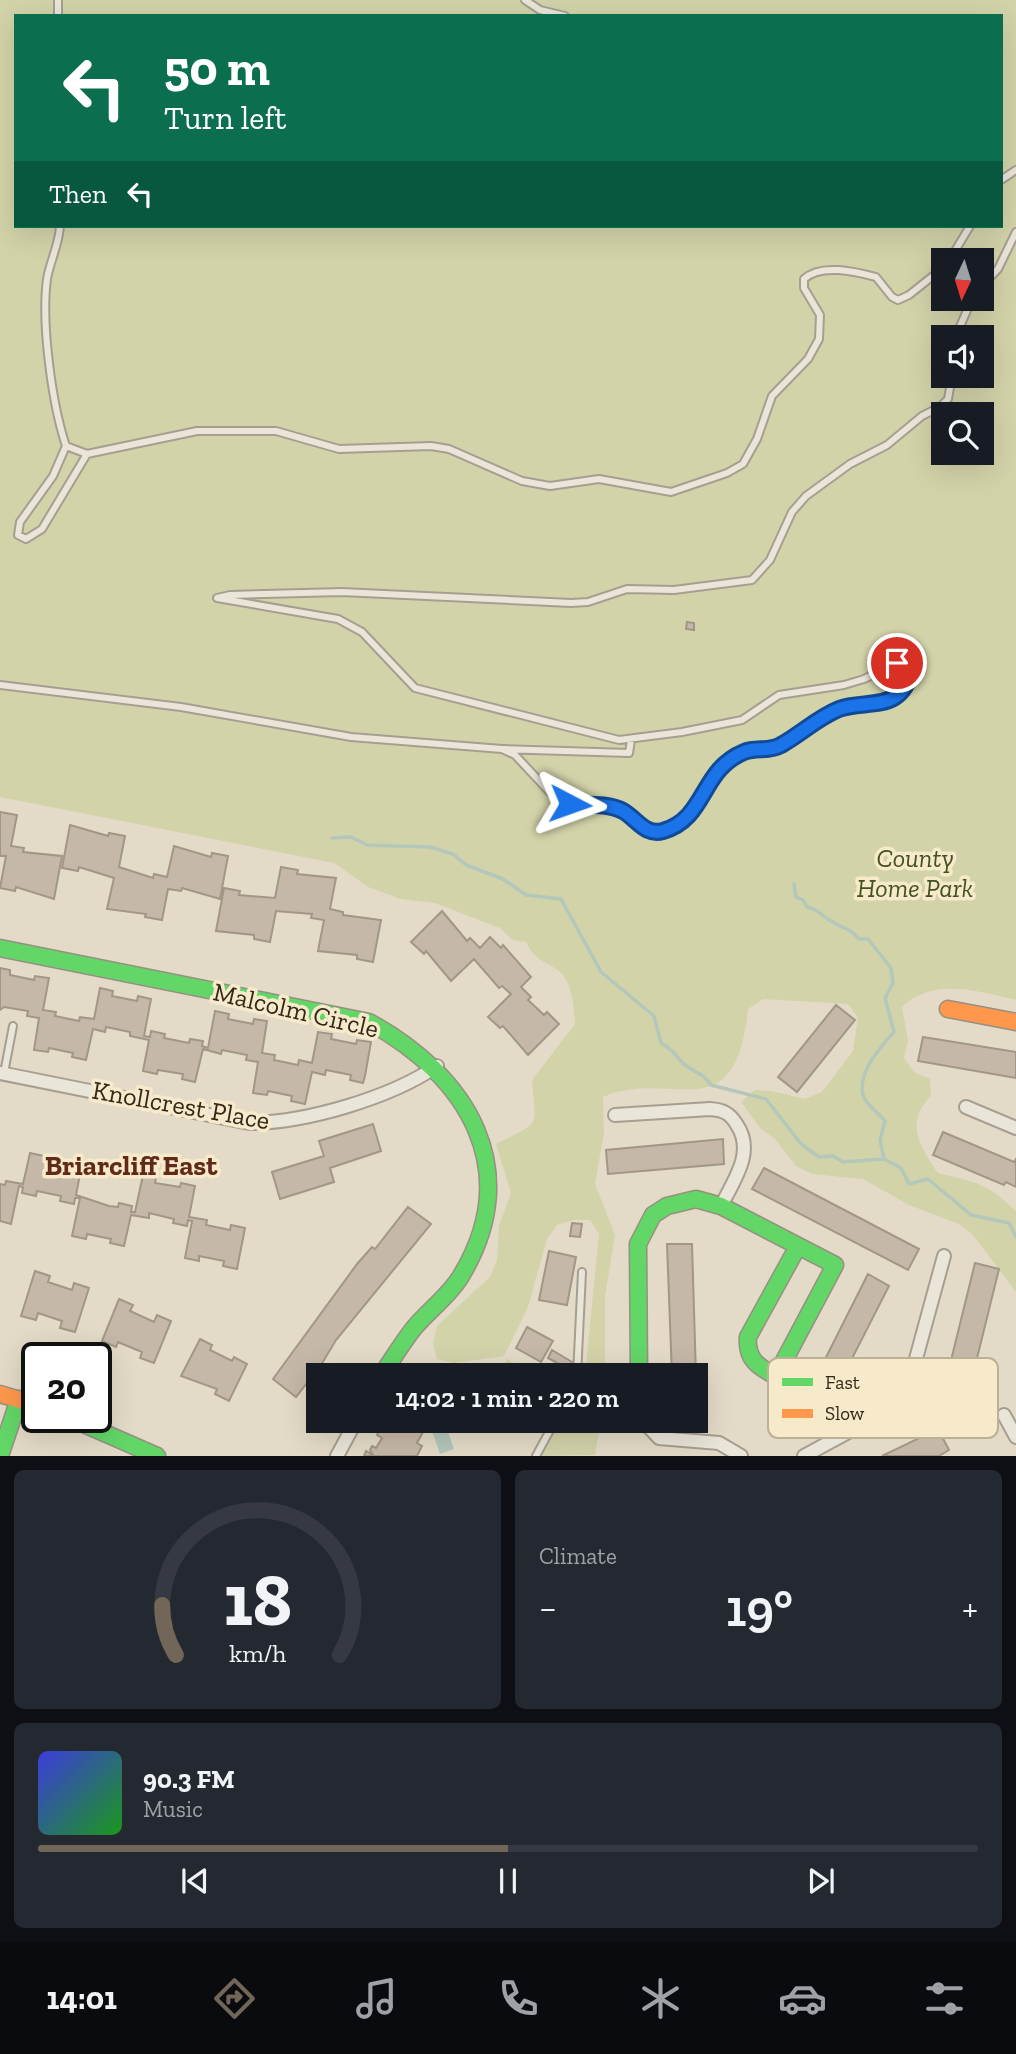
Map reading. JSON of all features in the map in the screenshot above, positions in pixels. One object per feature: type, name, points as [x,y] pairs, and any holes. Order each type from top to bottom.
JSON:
[{"type":"street","name":"Malcolm Circle","points":[[0,948],[369,1022],[393,1032],[437,1066],[467,1105],[480,1135],[486,1163],[486,1207],[482,1226],[462,1275],[415,1327],[390,1363]]},
{"type":"street","points":[[948,1009],[1016,1022]]},
{"type":"street","name":"Knollcrest Place","points":[[2,1073],[249,1123],[279,1123],[393,1090],[437,1066]]},
{"type":"street","points":[[966,1107],[1016,1128]]},
{"type":"street","points":[[615,1115],[723,1110],[733,1119],[746,1142],[740,1168],[721,1206]]},
{"type":"street","points":[[639,1363],[638,1244],[653,1215],[680,1200],[696,1199],[721,1206],[797,1248],[835,1265],[786,1358]]},
{"type":"street","points":[[768,1372],[753,1365],[746,1349],[748,1337],[797,1248]]},
{"type":"street","points":[[916,1358],[944,1256]]},
{"type":"street","points":[[0,1394],[19,1399],[0,1455]]},
{"type":"street","points":[[1004,1415],[1016,1437]]},
{"type":"street","points":[[105,1433],[157,1455]]},
{"type":"street","points":[[337,1455],[349,1433]]},
{"type":"street","points":[[654,1433],[659,1438],[719,1443],[741,1455]]},
{"type":"street","points":[[804,1455],[836,1438]]},
{"type":"lane","points":[[525,0],[540,10],[557,14]]},
{"type":"lane","points":[[60,228],[47,278],[47,304],[57,415],[66,446],[53,477],[20,522],[18,535],[26,539],[42,529],[87,454]]},
{"type":"lane","points":[[957,248],[969,228]]},
{"type":"lane","points":[[994,272],[1016,232]]},
{"type":"lane","points":[[66,446],[87,454],[197,432],[276,431],[339,449],[440,447],[522,481],[550,486],[618,480],[671,492],[727,473],[743,464],[757,439],[772,397],[808,359],[820,339],[820,315],[804,288],[804,279],[811,273],[825,270],[876,277],[892,297],[898,300],[931,278]]},
{"type":"lane","points":[[502,749],[515,755],[559,802],[621,810],[643,828],[655,832],[665,830],[692,812],[709,780],[732,758],[747,751],[780,746],[821,717],[839,709],[892,699],[901,692],[911,670],[904,662],[897,663],[864,680],[779,695],[741,720],[619,740],[430,694],[405,680],[362,632],[338,619],[217,598],[230,595],[342,592],[571,603],[588,602],[627,589],[674,590],[752,580],[770,560],[792,512],[806,496],[850,464],[887,445],[940,407],[948,399],[950,388]]},
{"type":"lane","points":[[0,685],[181,706],[403,744],[629,753],[631,740]]},
{"type":"lane","points":[[2,1073],[13,1026]]},
{"type":"lane","points":[[578,1363],[582,1272]]},
{"type":"lane","points":[[536,1455],[548,1433]]},
{"type":"green space","name":"County Home Park","points":[[0,0],[1016,0],[1016,1000],[971,990],[941,989],[914,998],[902,1007],[908,1041],[904,1058],[914,1072],[930,1079],[931,1096],[918,1115],[921,1144],[938,1173],[980,1185],[1016,1211],[1016,1292],[973,1235],[959,1224],[909,1205],[863,1179],[812,1174],[796,1166],[775,1139],[761,1129],[741,1102],[755,1090],[805,1099],[822,1092],[853,1051],[858,1018],[848,1004],[763,999],[748,1009],[741,1048],[730,1072],[715,1084],[696,1089],[629,1090],[603,1097],[604,1133],[595,1184],[615,1235],[605,1296],[605,1363],[586,1363],[599,1234],[590,1220],[573,1220],[557,1225],[547,1239],[528,1307],[504,1356],[454,1363],[437,1359],[433,1343],[437,1326],[490,1277],[497,1260],[499,1226],[511,1193],[496,1144],[529,1127],[533,1122],[535,1108],[532,1080],[575,1024],[573,1005],[571,992],[563,975],[539,959],[526,942],[513,940],[500,928],[435,903],[401,899],[368,887],[334,863],[0,797]]},
{"type":"green space","points":[[552,1433],[599,1433],[595,1455],[539,1456]]},
{"type":"shaded area","points":[[433,1433],[448,1433],[454,1449],[440,1454]]},
{"type":"building","points":[[687,622],[694,623],[694,630],[686,629]]},
{"type":"building","points":[[0,812],[17,815],[11,846],[24,848],[23,852],[62,856],[54,899],[16,887],[15,891],[0,888],[6,856],[0,856]]},
{"type":"building","points":[[70,825],[108,836],[109,833],[125,836],[119,867],[153,878],[154,874],[167,877],[174,846],[211,857],[212,853],[228,856],[220,899],[182,888],[181,891],[168,889],[162,920],[145,917],[146,914],[107,909],[114,878],[79,867],[78,871],[62,868]]},
{"type":"building","points":[[281,867],[298,870],[297,874],[336,878],[330,909],[343,912],[343,915],[381,920],[373,962],[357,959],[357,955],[318,951],[324,920],[311,918],[312,914],[276,911],[270,942],[254,939],[254,935],[216,931],[224,888],[240,891],[239,895],[275,898]]},
{"type":"building","points":[[442,911],[467,941],[470,938],[480,948],[490,937],[501,948],[503,945],[531,977],[521,987],[531,997],[528,1000],[544,1015],[547,1012],[559,1024],[528,1055],[503,1026],[500,1028],[488,1017],[511,994],[502,986],[499,988],[474,959],[451,981],[426,951],[424,954],[411,942]]},
{"type":"building","points":[[0,968],[10,970],[10,975],[34,980],[35,976],[49,978],[43,1010],[56,1012],[55,1016],[79,1021],[80,1017],[94,1019],[100,988],[113,991],[112,996],[137,1001],[138,996],[151,999],[144,1036],[150,1037],[151,1031],[165,1034],[164,1038],[189,1043],[190,1039],[203,1041],[202,1046],[208,1048],[215,1011],[229,1014],[228,1019],[253,1024],[254,1019],[267,1021],[262,1053],[275,1055],[274,1060],[298,1065],[299,1060],[312,1063],[318,1032],[332,1034],[331,1039],[356,1044],[357,1040],[371,1042],[363,1083],[350,1080],[351,1075],[326,1070],[325,1075],[312,1072],[305,1104],[291,1101],[292,1096],[268,1091],[267,1095],[253,1093],[258,1062],[246,1060],[247,1055],[222,1050],[221,1054],[203,1049],[195,1082],[182,1079],[183,1074],[158,1070],[157,1074],[143,1071],[149,1040],[130,1036],[130,1032],[106,1027],[105,1032],[93,1029],[86,1060],[72,1057],[73,1053],[49,1048],[48,1052],[34,1050],[39,1018],[27,1016],[28,1011],[4,1007],[0,1010]]},
{"type":"building","points":[[836,1005],[855,1020],[797,1092],[778,1077]]},
{"type":"building","points":[[923,1037],[1016,1052],[1016,1078],[918,1061]]},
{"type":"building","points":[[373,1124],[381,1151],[330,1168],[334,1182],[280,1199],[272,1172],[324,1156],[319,1141]]},
{"type":"building","points":[[943,1132],[1014,1162],[1016,1159],[1016,1187],[1006,1182],[1004,1185],[933,1155]]},
{"type":"building","points":[[723,1139],[724,1164],[608,1174],[606,1150]]},
{"type":"building","points":[[30,1153],[44,1156],[43,1160],[67,1165],[68,1161],[82,1164],[76,1195],[109,1206],[118,1207],[119,1203],[132,1206],[131,1212],[135,1212],[143,1175],[156,1178],[155,1183],[180,1187],[181,1183],[195,1186],[189,1217],[207,1220],[206,1225],[230,1230],[231,1225],[245,1228],[237,1269],[223,1266],[224,1261],[199,1256],[199,1261],[185,1258],[192,1221],[188,1220],[187,1226],[173,1223],[174,1219],[149,1213],[149,1218],[131,1215],[124,1246],[110,1243],[111,1239],[87,1234],[86,1239],[72,1236],[80,1198],[75,1198],[74,1204],[60,1201],[61,1196],[37,1191],[36,1196],[22,1193],[23,1187],[19,1186],[11,1224],[0,1221],[0,1184],[5,1185],[6,1181],[23,1184]]},
{"type":"building","points":[[764,1168],[919,1249],[908,1270],[752,1189]]},
{"type":"building","points":[[408,1207],[431,1224],[336,1340],[322,1363],[306,1363],[306,1384],[296,1397],[273,1379],[357,1264],[372,1247],[375,1249]]},
{"type":"building","points":[[572,1223],[582,1224],[580,1237],[570,1236]]},
{"type":"building","points":[[667,1244],[692,1244],[696,1363],[672,1363]]},
{"type":"building","points":[[549,1251],[576,1257],[567,1305],[539,1300]]},
{"type":"building","points":[[975,1263],[999,1269],[977,1358],[952,1358]]},
{"type":"building","points":[[35,1271],[50,1276],[48,1282],[72,1290],[74,1283],[89,1288],[75,1332],[60,1328],[62,1321],[38,1313],[36,1320],[21,1316]]},
{"type":"building","points":[[868,1274],[889,1286],[852,1358],[826,1358]]},
{"type":"building","points":[[119,1299],[133,1305],[130,1311],[154,1322],[157,1315],[171,1321],[154,1363],[140,1358],[142,1352],[118,1342],[116,1347],[112,1342],[102,1341]]},
{"type":"building","points":[[527,1327],[553,1341],[541,1362],[516,1348]]},
{"type":"building","points":[[200,1339],[212,1345],[210,1350],[232,1361],[234,1357],[247,1364],[229,1401],[215,1394],[217,1389],[181,1376]]},
{"type":"building","points":[[552,1350],[572,1362],[557,1363],[548,1358]]},
{"type":"building","points":[[422,1433],[417,1443],[422,1446],[417,1456],[364,1456],[366,1451],[373,1455],[370,1450],[372,1446],[376,1448],[382,1438],[377,1435]]},
{"type":"building","points":[[919,1438],[943,1438],[949,1450],[939,1456],[882,1456]]},
{"type":"waterway","points":[[332,838],[351,837],[367,845],[430,847],[453,854],[466,865],[503,879],[526,895],[561,899],[601,972],[654,1016],[661,1043],[711,1085],[766,1099],[801,1144],[819,1157],[833,1156],[843,1162],[884,1159],[901,1168],[909,1184],[928,1179],[971,1215],[1009,1223],[1016,1237]]},
{"type":"waterway","points":[[794,884],[796,897],[803,900],[807,907],[859,939],[868,939],[891,968],[893,983],[885,998],[894,1032],[871,1060],[862,1086],[867,1102],[885,1121],[880,1140],[884,1159]]},
{"type":"traffic: fast","points":[[0,948],[369,1022],[404,1044],[434,1070],[458,1098],[476,1129],[486,1163],[488,1199],[479,1237],[461,1276],[414,1328],[390,1363]]},
{"type":"traffic: fast","points":[[639,1363],[638,1244],[653,1215],[667,1206],[696,1199],[721,1206],[835,1265],[786,1358]]},
{"type":"traffic: fast","points":[[768,1371],[751,1357],[748,1337],[797,1248]]},
{"type":"traffic: fast","points":[[0,1456],[19,1399]]},
{"type":"traffic: fast","points":[[104,1433],[157,1456]]},
{"type":"traffic: slow","points":[[948,1009],[1016,1022]]},
{"type":"traffic: slow","points":[[0,1394],[21,1400]]},
{"type":"district","name":"Briarcliff East","points":[[131,1165]]},
{"type":"route","points":[[570,804],[621,810],[643,828],[655,832],[665,830],[692,812],[700,802],[709,780],[732,758],[747,751],[768,750],[780,746],[821,717],[839,709],[892,699],[901,692],[911,670],[904,662],[897,663]]}]
